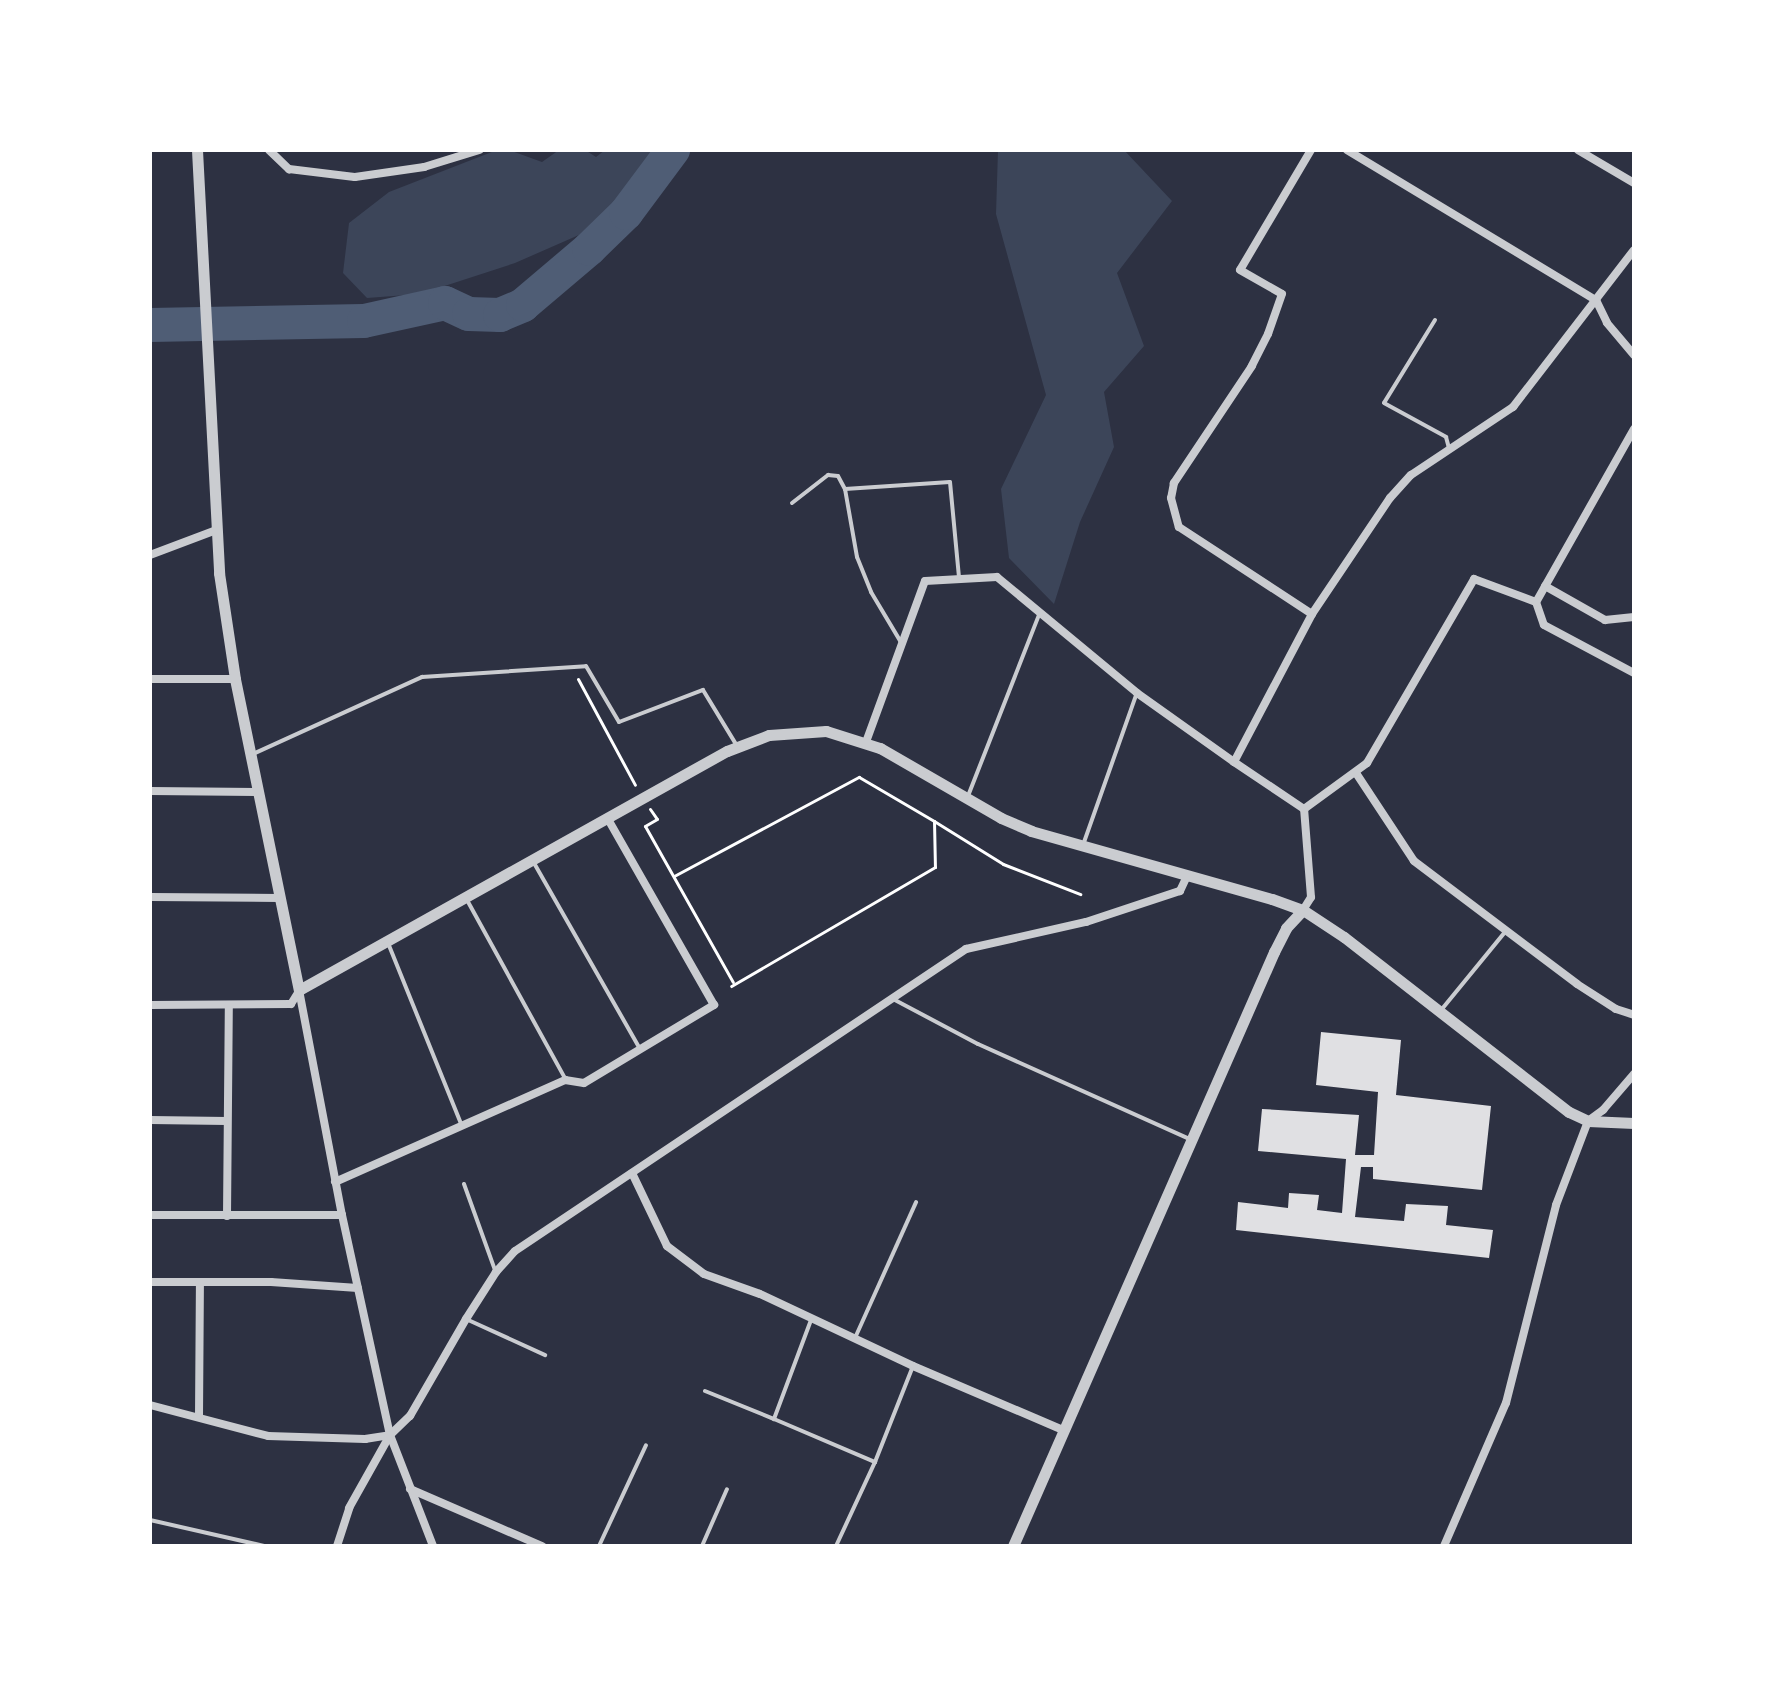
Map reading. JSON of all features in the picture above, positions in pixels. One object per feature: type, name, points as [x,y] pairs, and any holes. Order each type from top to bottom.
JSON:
[{"type":"street","points":[[197,150],[214,531],[235,679],[335,1182],[390,1435],[433,1546]]},
{"type":"street","points":[[269,150],[289,169],[355,177],[424,167],[479,150]]},
{"type":"street","points":[[1311,150],[1240,270],[1282,294],[1268,334],[1245,377],[1174,483],[1171,498],[1179,527],[1312,614]]},
{"type":"street","points":[[1347,150],[1596,300],[1607,323],[1634,355]]},
{"type":"street","points":[[1578,150],[1634,183]]},
{"type":"street","points":[[1234,762],[1312,614],[1390,498],[1411,475],[1513,407],[1634,250]]},
{"type":"street","points":[[1634,429],[1536,602],[1544,625],[1634,673]]},
{"type":"street","points":[[150,555],[214,531]]},
{"type":"street","points":[[866,742],[925,581],[997,577],[1137,693],[1304,809]]},
{"type":"street","points":[[1304,809],[1367,763],[1474,579],[1536,602]]},
{"type":"street","points":[[1545,586],[1605,620],[1634,617]]},
{"type":"street","points":[[150,679],[235,679]]},
{"type":"street","points":[[150,1005],[291,1004],[299,990],[737,746],[769,735],[807,730],[847,735],[866,742],[1011,823],[1083,848],[1303,910],[1344,937],[1569,1112],[1588,1121],[1634,1123]]},
{"type":"street","points":[[1356,773],[1414,861],[1577,984],[1616,1009],[1634,1015]]},
{"type":"street","points":[[150,791],[258,792]]},
{"type":"street","points":[[1013,1546],[1274,952],[1286,928],[1311,897],[1304,809]]},
{"type":"street","points":[[335,1182],[565,1080],[584,1083],[714,1005],[608,819]]},
{"type":"street","points":[[337,1546],[349,1508],[390,1435],[410,1416],[466,1319],[496,1272],[515,1251],[966,949],[1086,922],[1180,891],[1187,876]]},
{"type":"street","points":[[150,897],[279,898]]},
{"type":"street","points":[[227,1216],[229,1005]]},
{"type":"street","points":[[1444,1546],[1506,1403],[1556,1205],[1588,1121],[1603,1110],[1634,1074]]},
{"type":"street","points":[[150,1120],[227,1121]]},
{"type":"street","points":[[632,1173],[667,1246],[704,1274],[812,1318],[913,1366],[1063,1430]]},
{"type":"street","points":[[150,1215],[342,1215]]},
{"type":"street","points":[[150,1282],[358,1288]]},
{"type":"street","points":[[199,1416],[200,1282]]},
{"type":"street","points":[[150,1405],[268,1436],[365,1439],[390,1435]]},
{"type":"street","points":[[410,1489],[542,1546]]},
{"type":"lane","points":[[1435,320],[1384,403],[1446,437],[1449,448]]},
{"type":"lane","points":[[792,503],[828,475],[838,476],[845,489],[857,557],[871,592],[902,646]]},
{"type":"lane","points":[[845,489],[950,482],[959,578]]},
{"type":"lane","points":[[967,799],[1040,612]]},
{"type":"lane","points":[[250,755],[422,677],[586,666],[619,722],[703,690],[737,746]]},
{"type":"lane","points":[[1083,848],[1137,693]]},
{"type":"lane","points":[[533,861],[640,1049]]},
{"type":"lane","points":[[466,898],[565,1080]]},
{"type":"lane","points":[[1440,1012],[1506,930]]},
{"type":"lane","points":[[387,941],[462,1126]]},
{"type":"lane","points":[[891,998],[978,1044],[1193,1141]]},
{"type":"lane","points":[[464,1184],[496,1272]]},
{"type":"lane","points":[[855,1338],[916,1202]]},
{"type":"lane","points":[[774,1419],[812,1318]]},
{"type":"lane","points":[[466,1319],[545,1355]]},
{"type":"lane","points":[[836,1546],[875,1462],[913,1366]]},
{"type":"lane","points":[[705,1391],[875,1462]]},
{"type":"lane","points":[[599,1546],[646,1445]]},
{"type":"lane","points":[[702,1546],[727,1489]]},
{"type":"lane","points":[[150,1520],[264,1546]]},
{"type":"path","points":[[578,679],[635,785]]},
{"type":"path","points":[[674,876],[859,777],[1003,864],[1080,894]]},
{"type":"path","points":[[657,819],[645,826],[732,984],[935,867],[934,821]]},
{"type":"shaded area","points":[[497,150],[509,150],[542,162],[559,150],[585,150],[596,157],[605,150],[655,150],[604,224],[515,263],[420,294],[367,298],[343,273],[349,223],[389,192]]},
{"type":"shaded area","points":[[998,150],[1124,150],[1172,201],[1117,273],[1144,346],[1104,392],[1114,447],[1080,522],[1054,604],[1009,558],[1001,489],[1046,395],[996,214]]},
{"type":"building","points":[[1321,1032],[1401,1040],[1396,1095],[1491,1106],[1482,1190],[1373,1179],[1373,1167],[1361,1167],[1355,1217],[1404,1221],[1406,1204],[1448,1206],[1446,1225],[1493,1230],[1489,1258],[1236,1230],[1238,1202],[1288,1208],[1289,1193],[1319,1195],[1317,1210],[1342,1213],[1346,1159],[1258,1151],[1262,1109],[1359,1115],[1355,1155],[1374,1155],[1378,1092],[1316,1085]]},
{"type":"waterway","points":[[150,325],[364,321],[445,303],[469,314],[500,315],[523,305],[589,249],[626,213],[673,150]]}]
